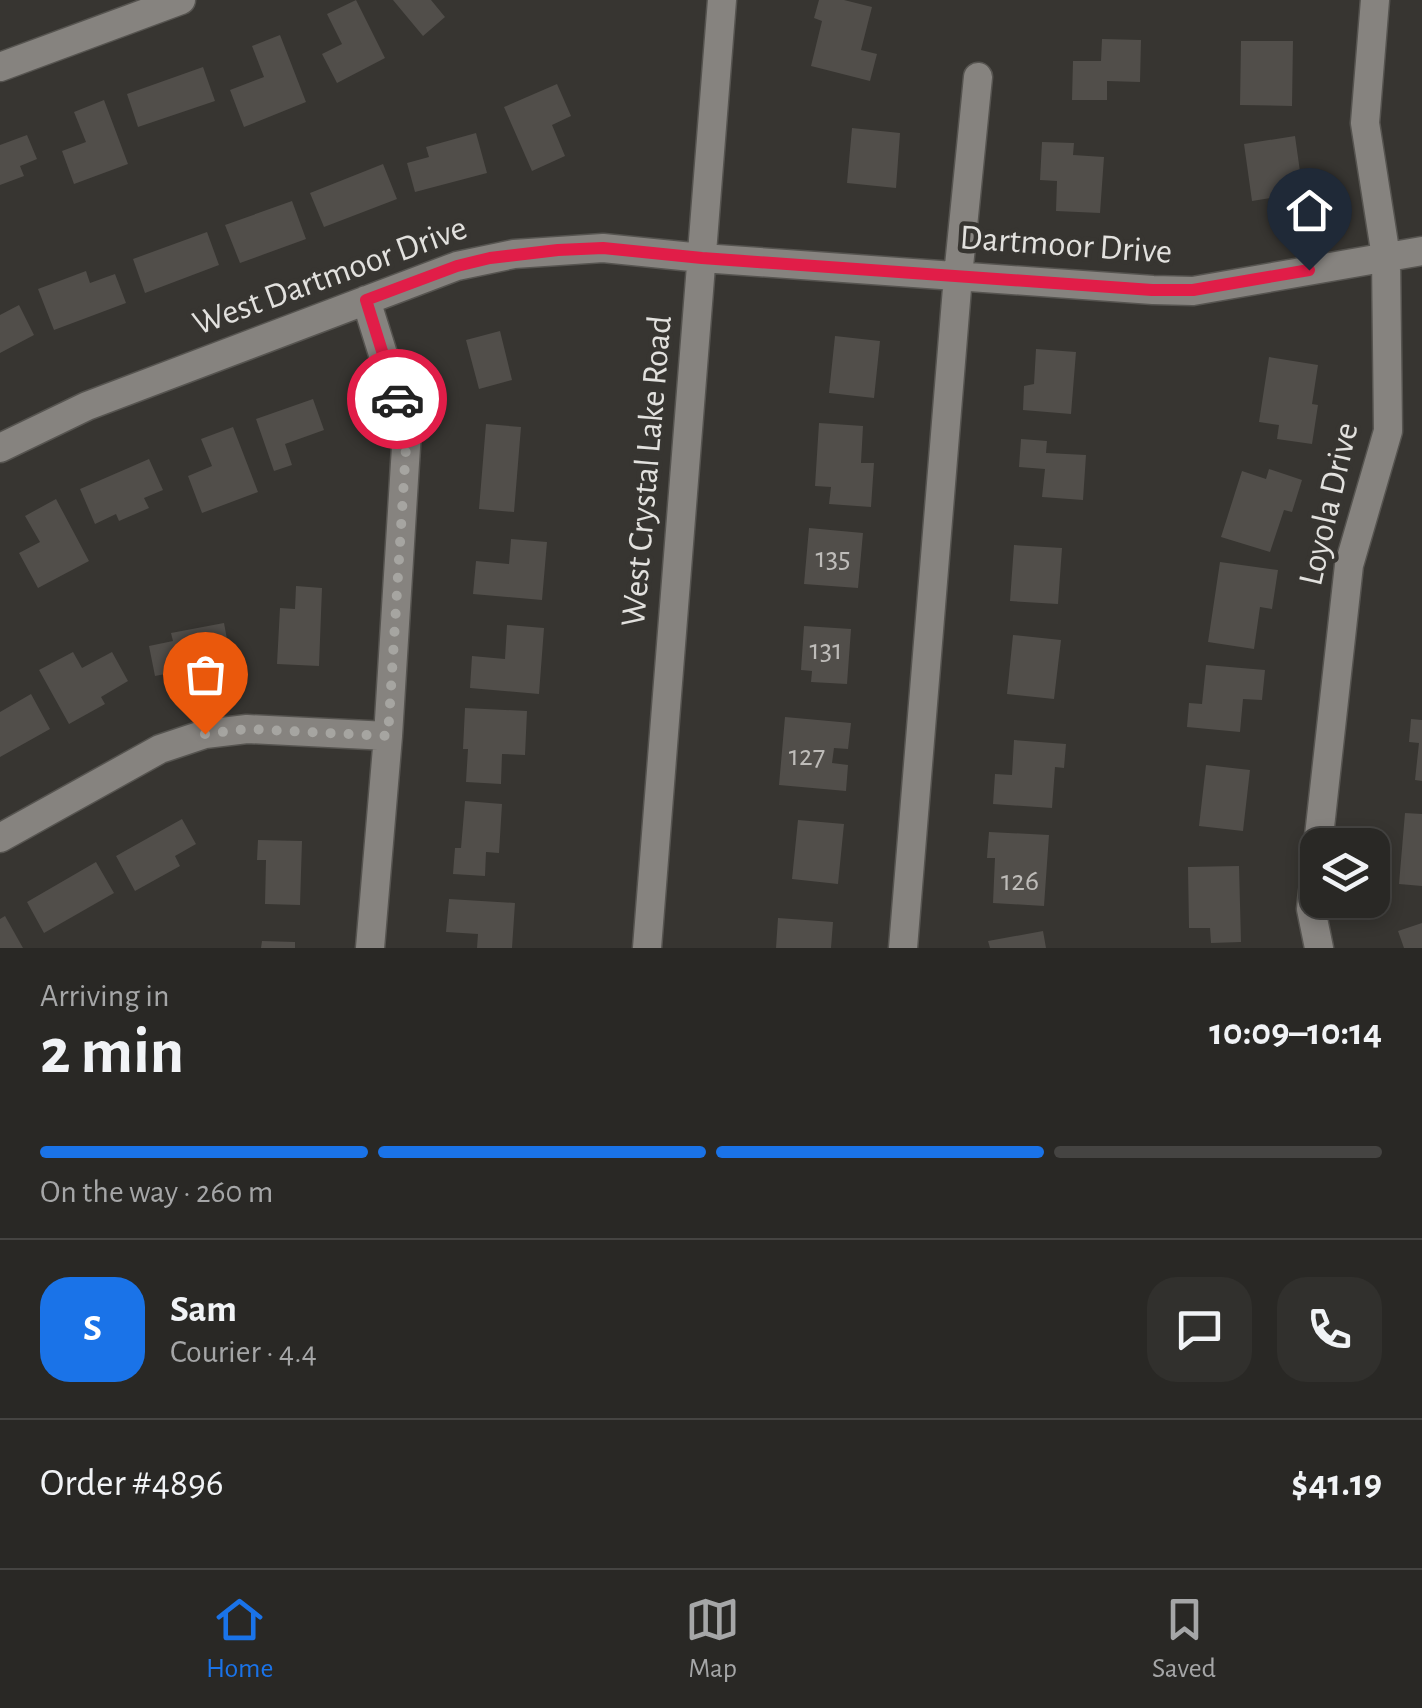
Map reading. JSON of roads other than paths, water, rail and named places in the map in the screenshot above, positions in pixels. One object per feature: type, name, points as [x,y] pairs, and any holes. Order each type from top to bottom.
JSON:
[{"type":"street","points":[[0,67],[181,0]]},
{"type":"street","name":"West Crystal Lake Road","points":[[646,948],[722,0]]},
{"type":"street","name":"Loyola Drive","points":[[1320,828],[1349,565],[1388,431],[1386,256],[1366,123],[1376,0]]},
{"type":"street","points":[[903,948],[978,77]]},
{"type":"street","name":"West Dartmoor Drive","points":[[0,448],[87,406],[457,266],[514,254],[603,248],[702,258]]},
{"type":"street","name":"Dartmoor Drive","points":[[702,258],[1193,290],[1422,251]]},
{"type":"street","points":[[366,300],[407,431],[370,948]]},
{"type":"street","points":[[0,838],[160,749],[205,734],[247,729],[388,736]]},
{"type":"street","name":"Loyola Drive","points":[[1313,918],[1319,948]]}]
